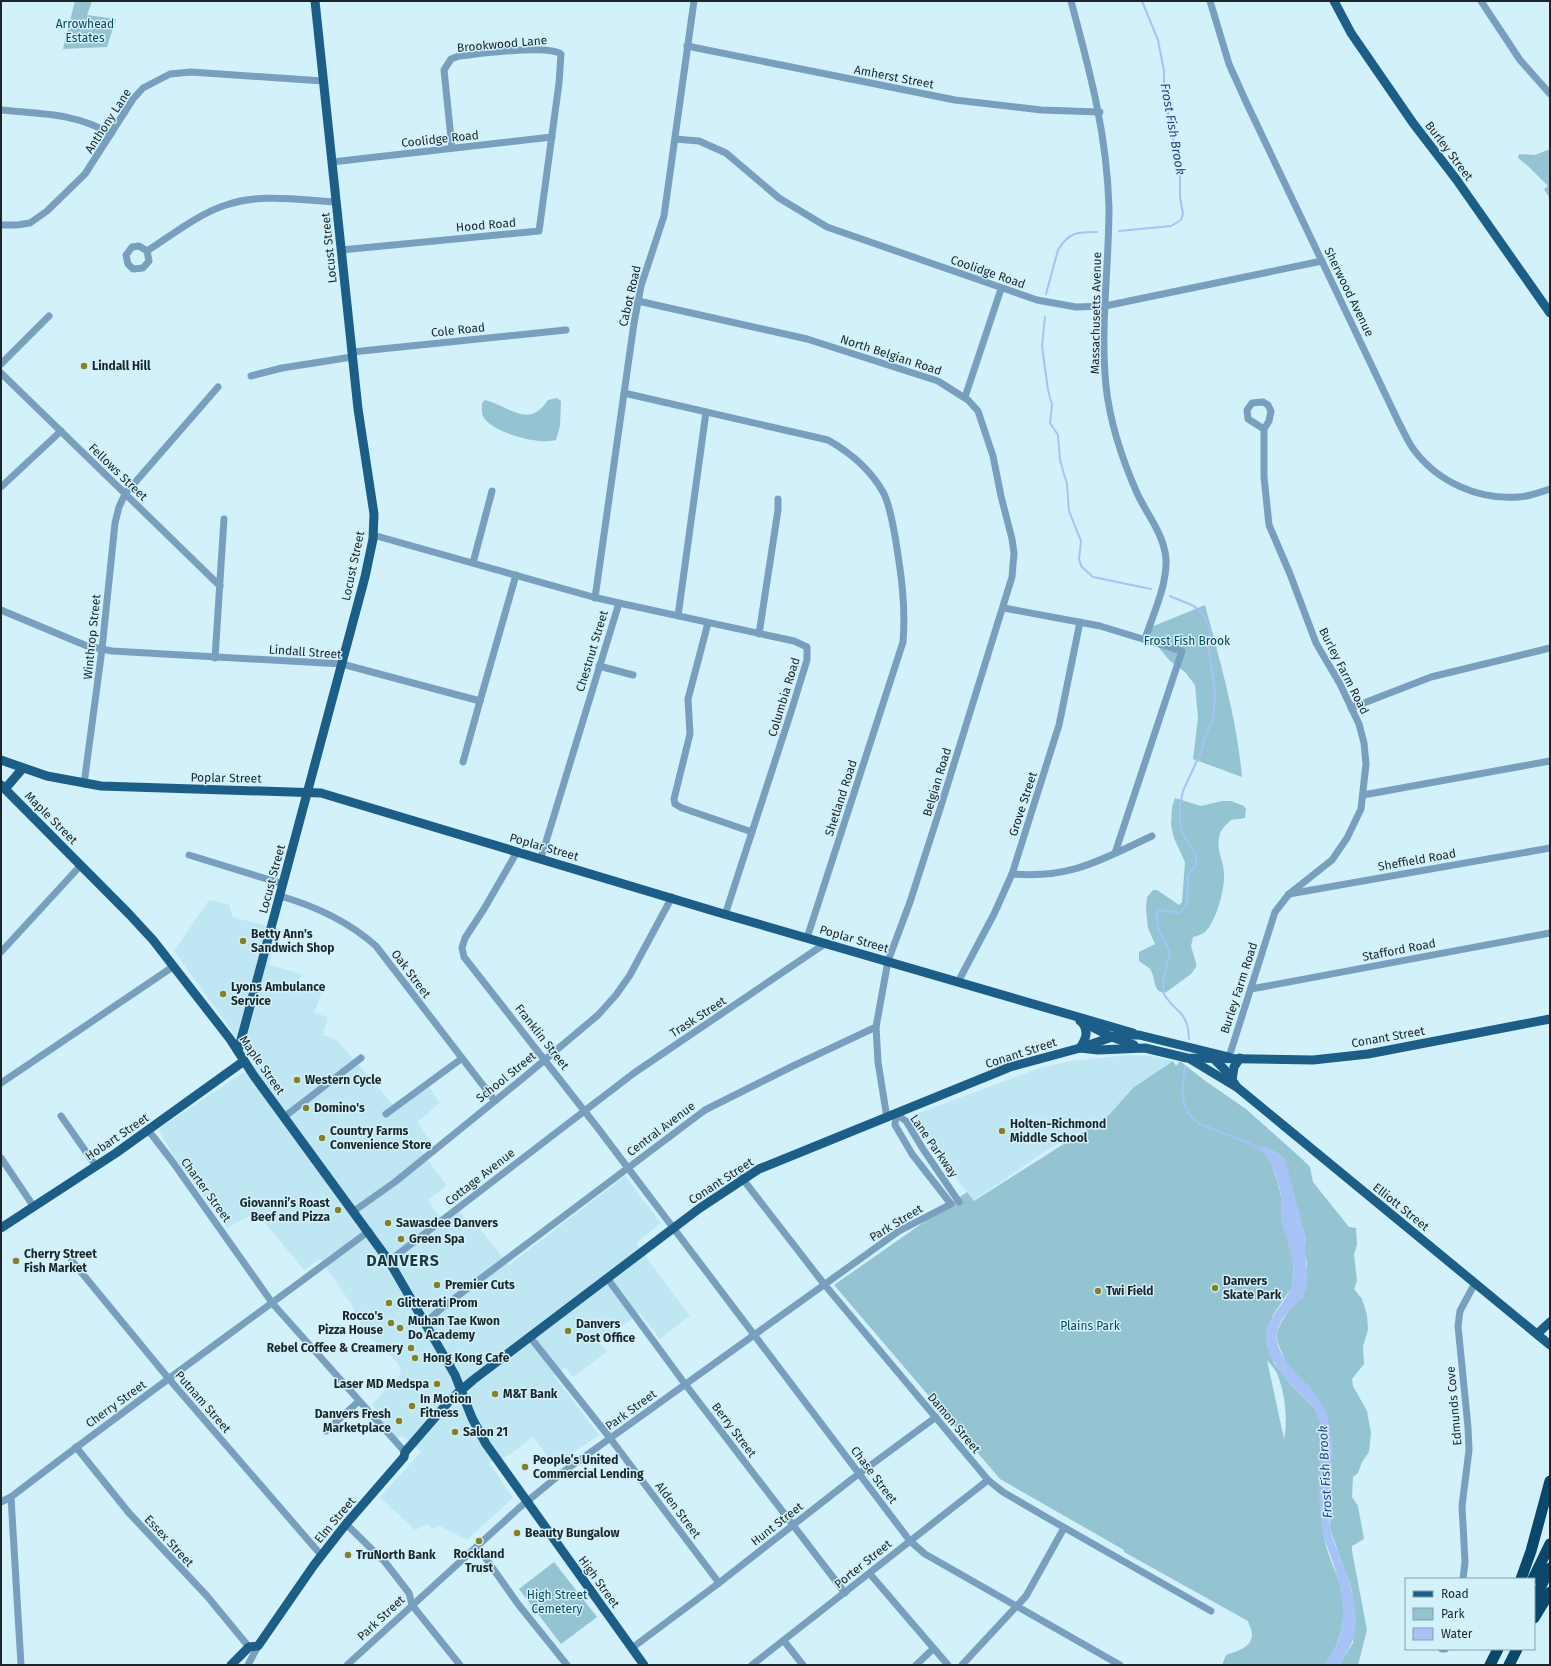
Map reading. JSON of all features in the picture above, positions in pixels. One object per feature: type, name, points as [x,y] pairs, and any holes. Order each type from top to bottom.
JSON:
[{"type":"highway","points":[[1521,1578],[1531,1551],[1550,1481]]},
{"type":"highway","points":[[1533,1578],[1550,1544]]},
{"type":"highway","points":[[1535,1598],[1550,1568]]},
{"type":"highway","points":[[1535,1616],[1550,1592]]},
{"type":"highway","points":[[1489,1665],[1494,1650]]},
{"type":"highway","points":[[1489,1665],[1497,1650]]},
{"type":"highway","points":[[1502,1665],[1510,1650]]},
{"type":"highway","points":[[1509,1665],[1516,1650]]},
{"type":"main road","name":"Locust Street","points":[[238,1051],[365,577],[373,535],[374,514],[358,409],[315,1]]},
{"type":"main road","name":"Burley Street","points":[[1334,1],[1351,33],[1413,123],[1456,179],[1550,313]]},
{"type":"main road","name":"Poplar Street","points":[[1,760],[47,776],[101,786],[321,793],[672,897],[725,915],[1139,1035]]},
{"type":"main road","points":[[3,787],[23,768]]},
{"type":"main road","name":"Maple Street","points":[[3,787],[129,914],[174,966],[238,1051],[284,1117],[390,1261],[455,1375],[461,1391]]},
{"type":"main road","name":"Poplar Street","points":[[1070,1016],[1112,1037],[1145,1048]]},
{"type":"main road","name":"Conant Street","points":[[1080,1048],[1098,1050],[1145,1048],[1187,1058],[1229,1057],[1296,1060],[1350,1056],[1550,1019]]},
{"type":"main road","points":[[1080,1048],[1086,1036],[1086,1031],[1082,1022]]},
{"type":"main road","name":"Conant Street","points":[[461,1391],[607,1278],[742,1178],[759,1169],[1010,1067],[1080,1048],[1112,1037],[1139,1035],[1229,1057]]},
{"type":"main road","name":"Elliott Street","points":[[1198,1049],[1214,1058],[1238,1088]]},
{"type":"main road","name":"Elliott Street","points":[[1187,1058],[1238,1088],[1550,1344]]},
{"type":"main road","points":[[1232,1080],[1234,1067],[1240,1058]]},
{"type":"main road","name":"Hobart Street","points":[[1,1228],[147,1131],[244,1061]]},
{"type":"main road","points":[[1537,1334],[1550,1322]]},
{"type":"main road","name":"Elm Street","points":[[231,1665],[254,1647],[321,1555],[346,1524],[404,1457],[405,1452],[461,1391]]},
{"type":"main road","name":"High Street","points":[[461,1391],[472,1418],[486,1444],[632,1648],[640,1664]]},
{"type":"street","name":"Cabot Road","points":[[595,598],[638,300],[664,216],[694,1]]},
{"type":"street","name":"Massachusetts Avenue","points":[[1071,1],[1100,112],[1107,167],[1108,208],[1105,369],[1112,418],[1130,478],[1161,540],[1166,559],[1162,586],[1145,639]]},
{"type":"street","name":"Sherwood Avenue","points":[[1210,1],[1229,64],[1399,423],[1413,449],[1426,465],[1440,476],[1472,492],[1486,495],[1518,497],[1550,489]]},
{"type":"street","points":[[1481,1],[1520,60],[1550,94]]},
{"type":"street","name":"Amherst Street","points":[[687,46],[955,100],[1041,110],[1100,112]]},
{"type":"street","name":"Brookwood Lane","points":[[452,148],[444,70],[451,59],[459,56],[530,50],[550,50],[561,54],[552,137]]},
{"type":"street","name":"Anthony Lane","points":[[2,225],[30,223],[47,211],[80,180],[139,93],[152,82],[170,74],[204,73],[323,81]]},
{"type":"street","points":[[1,110],[76,118],[89,122],[111,134]]},
{"type":"street","name":"Coolidge Road","points":[[332,162],[552,137]]},
{"type":"street","name":"Hood Road","points":[[341,250],[539,231],[552,137]]},
{"type":"street","name":"Coolidge Road","points":[[675,139],[699,141],[726,153],[779,198],[828,227],[1001,289],[1037,300],[1062,305],[1076,307],[1105,306],[1322,261]]},
{"type":"street","points":[[147,251],[213,210],[237,202],[256,199],[336,202]]},
{"type":"street","points":[[965,397],[1001,289]]},
{"type":"street","name":"North Belgian Road","points":[[638,300],[807,339],[938,381],[965,397],[978,411],[983,423],[993,456],[1012,539],[1014,565],[1004,608]]},
{"type":"street","points":[[1,364],[49,316]]},
{"type":"street","name":"Cole Road","points":[[251,376],[282,368],[352,355],[566,330]]},
{"type":"street","name":"Fellows Street","points":[[1,373],[220,586]]},
{"type":"street","name":"Winthrop Street","points":[[84,784],[102,649],[115,523],[119,506],[125,494],[218,387]]},
{"type":"street","name":"Shetland Road","points":[[624,393],[828,440],[845,450],[871,474],[883,493],[890,509],[900,567],[904,602],[903,642],[807,938]]},
{"type":"street","points":[[678,616],[706,412]]},
{"type":"street","name":"Burley Farm Road","points":[[1229,1057],[1275,912],[1289,894],[1332,860],[1347,838],[1361,809],[1366,764],[1364,743],[1359,724],[1340,684],[1316,643],[1269,524],[1264,477],[1264,429]]},
{"type":"street","points":[[1,487],[61,431]]},
{"type":"street","points":[[473,563],[492,491]]},
{"type":"street","points":[[759,634],[778,510],[778,499]]},
{"type":"street","points":[[215,658],[224,519]]},
{"type":"street","name":"Chestnut Street","points":[[373,535],[595,598],[619,603],[541,858]]},
{"type":"street","points":[[463,762],[516,575]]},
{"type":"street","name":"Columbia Road","points":[[619,603],[803,644],[807,647],[808,652],[790,715],[725,915]]},
{"type":"street","points":[[1004,608],[1112,628],[1182,651],[1115,853]]},
{"type":"street","name":"Belgian Road","points":[[888,962],[914,888],[1004,608]]},
{"type":"street","name":"Lindall Street","points":[[1,610],[87,646],[102,649],[135,654],[342,664],[480,701]]},
{"type":"street","name":"Grove Street","points":[[958,982],[994,914],[1012,874],[1059,725],[1080,622]]},
{"type":"street","points":[[708,623],[688,699],[690,734],[674,799],[675,804],[682,808],[752,832]]},
{"type":"street","points":[[1351,708],[1431,677],[1550,648]]},
{"type":"street","points":[[599,666],[633,675]]},
{"type":"street","points":[[1363,795],[1550,761]]},
{"type":"street","points":[[1012,874],[1040,876],[1066,872],[1115,853],[1152,836]]},
{"type":"street","name":"Sheffield Road","points":[[1289,894],[1550,848]]},
{"type":"street","name":"Franklin Street","points":[[517,852],[484,910],[465,938],[462,952],[546,1059],[673,1229]]},
{"type":"street","points":[[188,855],[283,884]]},
{"type":"street","points":[[1,952],[81,865]]},
{"type":"street","name":"Oak Street","points":[[280,896],[325,913],[357,931],[371,942],[388,960],[495,1101]]},
{"type":"street","name":"School Street","points":[[354,1211],[394,1182],[495,1101],[598,1015],[616,995],[630,974],[672,897]]},
{"type":"street","name":"Stafford Road","points":[[1251,988],[1550,933]]},
{"type":"street","name":"Trask Street","points":[[585,1111],[662,1054],[826,944]]},
{"type":"street","points":[[888,962],[876,1027],[878,1062],[891,1116]]},
{"type":"street","points":[[1,1082],[174,966]]},
{"type":"street","name":"Central Avenue","points":[[426,1322],[443,1307],[627,1168],[714,1105],[876,1027]]},
{"type":"street","points":[[284,1117],[361,1058]]},
{"type":"street","points":[[386,1114],[462,1059]]},
{"type":"street","name":"Cottage Avenue","points":[[390,1261],[585,1111]]},
{"type":"street","points":[[61,1116],[96,1166]]},
{"type":"street","name":"Lane Parkway","points":[[891,1116],[906,1121],[923,1150],[959,1202]]},
{"type":"street","name":"Lane Parkway","points":[[891,1116],[912,1154],[951,1204]]},
{"type":"street","name":"Charter Street","points":[[147,1131],[152,1135],[172,1161],[273,1304],[405,1452]]},
{"type":"street","points":[[1,1158],[34,1207]]},
{"type":"street","name":"Damon Street","points":[[742,1178],[824,1284],[988,1480],[1003,1492],[1064,1528],[1210,1611]]},
{"type":"street","name":"Park Street","points":[[347,1665],[476,1546],[527,1502],[610,1438],[899,1231],[951,1204]]},
{"type":"street","name":"Chase Street","points":[[673,1229],[755,1334],[910,1540],[924,1554],[1120,1665]]},
{"type":"street","name":"Cherry Street","points":[[1,1502],[11,1497],[76,1447],[273,1304],[369,1231]]},
{"type":"street","name":"Putnam Street","points":[[72,1261],[169,1379],[321,1555]]},
{"type":"street","name":"Berry Street","points":[[607,1278],[685,1384],[845,1594]]},
{"type":"street","name":"Edmunds Cove","points":[[1463,1578],[1465,1562],[1462,1506],[1469,1450],[1458,1326],[1460,1311],[1475,1283]]},
{"type":"street","name":"Alden Street","points":[[530,1337],[610,1438],[719,1583]]},
{"type":"street","points":[[326,1431],[359,1401]]},
{"type":"street","name":"Hunt Street","points":[[632,1648],[936,1417]]},
{"type":"street","name":"Essex Street","points":[[76,1447],[129,1514],[254,1647]]},
{"type":"street","name":"Porter Street","points":[[752,1665],[845,1594],[910,1540],[933,1525],[988,1480]]},
{"type":"street","points":[[11,1497],[21,1665]]},
{"type":"street","points":[[346,1524],[385,1562],[409,1593],[412,1605],[460,1665]]},
{"type":"street","points":[[962,1665],[1026,1596],[1064,1528]]},
{"type":"street","points":[[476,1546],[518,1604],[567,1665]]},
{"type":"street","points":[[870,1574],[948,1665]]},
{"type":"street","points":[[784,1640],[803,1665]]},
{"type":"street","points":[[248,1665],[254,1647]]},
{"type":"street","points":[[916,1665],[933,1649]]},
{"type":"shaded area","points":[[209,900],[229,904],[233,917],[278,929],[269,965],[302,974],[298,984],[322,991],[314,1013],[328,1017],[323,1035],[337,1040],[395,1107],[427,1084],[440,1103],[417,1122],[431,1142],[421,1151],[447,1186],[428,1200],[440,1217],[444,1219],[459,1210],[472,1229],[475,1223],[509,1265],[625,1176],[661,1223],[636,1243],[690,1316],[660,1339],[640,1313],[600,1343],[607,1352],[573,1377],[565,1367],[554,1376],[599,1435],[554,1466],[533,1437],[509,1455],[489,1463],[513,1498],[467,1540],[440,1526],[432,1529],[428,1524],[415,1530],[380,1497],[421,1452],[401,1436],[395,1439],[372,1404],[399,1376],[401,1369],[395,1360],[364,1332],[352,1305],[320,1259],[304,1270],[256,1212],[227,1228],[177,1161],[159,1131],[160,1128],[256,1064],[174,951]]},
{"type":"shaded area","name":"Holten-Richmond Middle School","points":[[1129,1055],[1149,1056],[1173,1061],[1134,1087],[1108,1116],[1050,1148],[973,1201],[916,1123],[919,1113],[1039,1068],[1070,1061]]},
{"type":"green space","name":"Arrowhead Estates","points":[[75,1],[92,1],[87,15],[116,19],[107,47],[63,49]]},
{"type":"green space","points":[[1550,149],[1550,199],[1544,189],[1548,186],[1518,158],[1519,154],[1535,155]]},
{"type":"green space","points":[[557,398],[561,401],[560,426],[556,440],[539,441],[507,433],[489,423],[482,414],[482,403],[485,400],[518,414],[526,415],[533,414],[541,409],[548,400]]},
{"type":"green space","name":"Frost Fish Brook","points":[[1205,605],[1232,712],[1240,755],[1242,777],[1193,759],[1198,718],[1195,685],[1185,672],[1170,661],[1144,630]]},
{"type":"green space","points":[[1175,798],[1201,806],[1222,801],[1231,801],[1244,806],[1246,809],[1245,818],[1231,820],[1223,828],[1220,834],[1219,850],[1224,869],[1223,888],[1213,921],[1204,933],[1193,937],[1191,946],[1196,967],[1191,974],[1165,993],[1158,990],[1152,972],[1148,967],[1139,961],[1139,952],[1155,944],[1148,928],[1146,910],[1147,897],[1153,890],[1157,890],[1179,905],[1182,902],[1185,862],[1174,838],[1171,825],[1172,807]]},
{"type":"green space","name":"Plains Park","points":[[1173,1061],[1176,1066],[1180,1061],[1204,1080],[1246,1109],[1301,1158],[1310,1167],[1313,1182],[1349,1227],[1356,1228],[1357,1245],[1354,1254],[1357,1281],[1354,1289],[1362,1299],[1367,1315],[1368,1330],[1363,1346],[1364,1364],[1352,1379],[1353,1386],[1367,1411],[1371,1433],[1369,1452],[1362,1462],[1358,1473],[1353,1477],[1352,1497],[1358,1506],[1364,1539],[1352,1546],[1352,1551],[1367,1630],[1358,1665],[1339,1665],[1353,1643],[1353,1597],[1351,1587],[1330,1529],[1332,1464],[1329,1424],[1310,1388],[1287,1365],[1277,1341],[1277,1331],[1282,1321],[1290,1308],[1303,1297],[1307,1264],[1304,1250],[1306,1240],[1284,1158],[1267,1147],[1261,1149],[1269,1157],[1278,1183],[1282,1200],[1281,1218],[1294,1263],[1292,1287],[1273,1315],[1266,1333],[1267,1346],[1274,1363],[1290,1384],[1315,1409],[1320,1422],[1324,1535],[1343,1599],[1340,1634],[1331,1656],[1324,1665],[1222,1665],[1226,1655],[1247,1646],[1249,1643],[1252,1630],[1248,1621],[1124,1552],[1124,1550],[1000,1479],[834,1285],[967,1192],[974,1201],[1108,1116],[1134,1087]],"holes":[[[1267,1360],[1277,1374],[1282,1391],[1286,1415],[1284,1439]]]},
{"type":"green space","name":"High Street Cemetery","points":[[554,1562],[597,1617],[561,1644],[519,1589]]},
{"type":"water","points":[[1259,1145],[1267,1147],[1285,1159],[1306,1240],[1306,1289],[1303,1296],[1283,1318],[1278,1327],[1276,1337],[1280,1351],[1285,1360],[1311,1389],[1322,1405],[1328,1419],[1331,1434],[1332,1465],[1329,1513],[1330,1528],[1351,1588],[1356,1613],[1355,1634],[1339,1665],[1324,1665],[1337,1645],[1343,1613],[1341,1591],[1322,1528],[1321,1520],[1319,1496],[1320,1422],[1308,1402],[1281,1372],[1267,1347],[1267,1330],[1274,1315],[1288,1295],[1294,1270],[1291,1253],[1281,1219],[1282,1201],[1280,1188],[1271,1164],[1263,1152],[1258,1148]]},
{"type":"waterway","name":"Frost Fish Brook","points":[[1119,231],[1171,226],[1181,220],[1183,214],[1180,197],[1180,165],[1175,149],[1164,93],[1164,71],[1158,40],[1142,1]]},
{"type":"waterway","name":"Frost Fish Brook","points":[[1046,294],[1058,250],[1062,244],[1074,234],[1097,232]]},
{"type":"waterway","name":"Frost Fish Brook","points":[[1045,317],[1042,346],[1048,390],[1052,405],[1050,423],[1058,435],[1060,460],[1067,484],[1069,511],[1081,541],[1079,559],[1081,566],[1093,577],[1151,589]]},
{"type":"waterway","name":"Frost Fish Brook","points":[[1170,596],[1194,606],[1204,615],[1210,631],[1208,647],[1215,689],[1213,720],[1207,732],[1201,752],[1183,791],[1180,805],[1180,824],[1182,832],[1196,856],[1196,865],[1188,875],[1187,904],[1180,913],[1160,910],[1156,914],[1159,931],[1170,953],[1163,981],[1164,994],[1184,1017],[1189,1039]]},
{"type":"waterway","name":"Frost Fish Brook","points":[[1185,1066],[1183,1098],[1185,1106],[1193,1118],[1200,1124],[1251,1144],[1265,1153]]},
{"type":"place","name":"Lindall Hill","points":[[84,366]]},
{"type":"place","name":"Betty Ann's Sandwich Shop","points":[[243,941]]},
{"type":"place","name":"Lyons Ambulance Service","points":[[223,994]]},
{"type":"place","name":"Western Cycle","points":[[297,1080]]},
{"type":"place","name":"Domino's","points":[[306,1108]]},
{"type":"place","name":"Holten-Richmond Middle School","points":[[1002,1131]]},
{"type":"place","name":"Country Farms Convenience Store","points":[[322,1138]]},
{"type":"place","name":"Giovanni’s Roast Beef and Pizza","points":[[338,1210]]},
{"type":"place","name":"Sawasdee Danvers","points":[[388,1223]]},
{"type":"place","name":"Green Spa","points":[[401,1239]]},
{"type":"place","name":"Cherry Street Fish Market","points":[[16,1261]]},
{"type":"place","name":"Premier Cuts","points":[[437,1285]]},
{"type":"place","name":"Danvers Skate Park","points":[[1215,1288]]},
{"type":"place","name":"Twi Field","points":[[1098,1291]]},
{"type":"place","name":"Glitterati Prom","points":[[389,1303]]},
{"type":"place","name":"Rocco's Pizza House","points":[[391,1323]]},
{"type":"place","name":"Muhan Tae Kwon Do Academy","points":[[400,1328]]},
{"type":"place","name":"Danvers Post Office","points":[[568,1331]]},
{"type":"place","name":"Rebel Coffee & Creamery","points":[[411,1348]]},
{"type":"place","name":"Hong Kong Cafe","points":[[415,1358]]},
{"type":"place","name":"Laser MD Medspa","points":[[437,1384]]},
{"type":"place","name":"M&T Bank","points":[[495,1394]]},
{"type":"place","name":"In Motion Fitness","points":[[412,1406]]},
{"type":"place","name":"Danvers Fresh Marketplace","points":[[399,1421]]},
{"type":"place","name":"Salon 21","points":[[455,1432]]},
{"type":"place","name":"People’s United Commercial Lending","points":[[525,1467]]},
{"type":"place","name":"Beauty Bungalow","points":[[517,1533]]},
{"type":"place","name":"Rockland Trust","points":[[479,1541]]},
{"type":"place","name":"TruNorth Bank","points":[[348,1555]]},
{"type":"district","name":"DANVERS","points":[[403,1260]]}]
